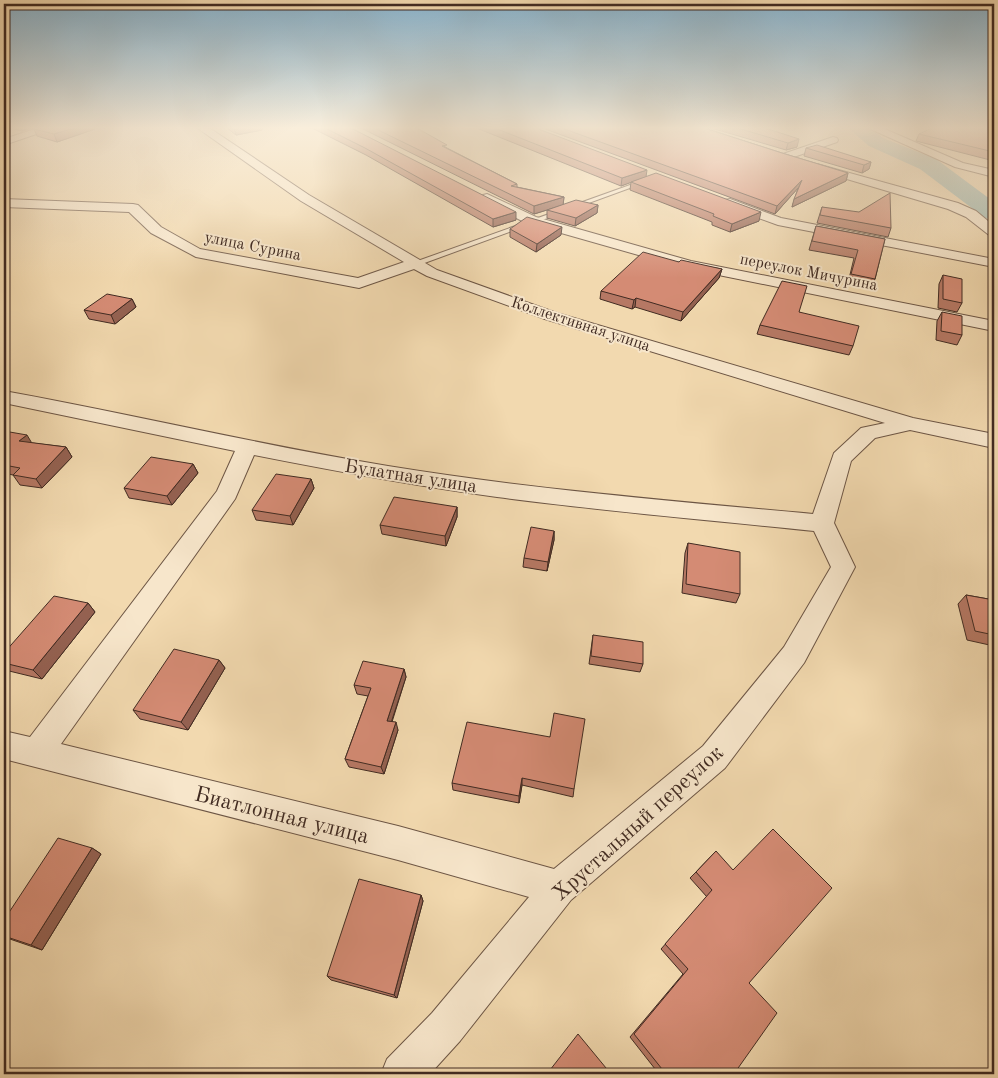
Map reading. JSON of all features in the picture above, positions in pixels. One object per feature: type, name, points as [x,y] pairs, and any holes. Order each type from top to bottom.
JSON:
[{"type":"street","name":"Коллективная улица","points":[[276,177],[305,198],[432,273],[551,316],[910,424],[994,441]]},
{"type":"street","points":[[853,177],[953,206],[971,214],[994,232]]},
{"type":"street","name":"переулок Мичурина","points":[[471,190],[532,220],[689,265],[994,326]]},
{"type":"street","points":[[722,200],[778,221],[994,263]]},
{"type":"street","name":"улица Сурина","points":[[4,203],[133,208],[156,230],[196,252],[359,283],[416,263]]},
{"type":"street","name":"Булатная улица","points":[[4,397],[389,474],[539,495],[822,523]]},
{"type":"street","points":[[822,523],[842,458],[868,433],[910,424]]},
{"type":"street","points":[[36,754],[227,494],[247,447]]},
{"type":"street","name":"Хрустальный переулок","points":[[402,1074],[446,1027],[559,888],[714,757],[794,655],[843,567],[822,523]]},
{"type":"street","name":"Биатлонная улица","points":[[4,745],[398,843],[559,888]]},
{"type":"lane","points":[[416,263],[532,220],[657,177]]},
{"type":"building","points":[[418,177],[448,177],[516,212],[493,219]]},
{"type":"building","points":[[475,177],[504,177],[517,184],[511,186],[564,197],[534,206]]},
{"type":"building","points":[[644,177],[668,177],[761,212],[732,224],[713,216],[714,214],[631,182]]},
{"type":"building","points":[[698,177],[839,177],[794,199],[802,180],[777,206]]},
{"type":"building","points":[[890,193],[891,228],[820,215],[822,207],[859,212]]},
{"type":"building","points":[[576,200],[598,205],[576,218],[547,210]]},
{"type":"building","points":[[527,217],[562,227],[537,244],[510,229]]},
{"type":"building","points":[[816,226],[885,239],[875,279],[851,274],[858,250],[812,241]]},
{"type":"building","points":[[643,252],[679,262],[681,260],[722,269],[683,312],[636,298],[634,300],[601,291]]},
{"type":"building","points":[[943,275],[962,279],[962,303],[943,299]]},
{"type":"building","points":[[782,281],[807,286],[799,312],[859,326],[853,346],[760,325]]},
{"type":"building","points":[[107,294],[132,299],[111,315],[84,310]]},
{"type":"building","points":[[942,312],[962,316],[962,335],[941,331]]},
{"type":"building","points":[[4,431],[27,435],[19,441],[66,447],[36,479],[13,475],[20,468],[4,465]]},
{"type":"building","points":[[151,457],[193,464],[167,496],[124,488]]},
{"type":"building","points":[[276,474],[311,479],[290,516],[252,510]]},
{"type":"building","points":[[394,497],[457,507],[445,536],[380,525]]},
{"type":"building","points":[[531,527],[554,531],[548,562],[524,558]]},
{"type":"building","points":[[688,543],[740,552],[740,594],[686,584]]},
{"type":"building","points":[[966,595],[994,600],[994,635],[975,631]]},
{"type":"building","points":[[54,596],[88,603],[33,670],[4,663],[4,653]]},
{"type":"building","points":[[593,635],[643,642],[643,664],[591,656]]},
{"type":"building","points":[[174,649],[219,660],[181,722],[133,710]]},
{"type":"building","points":[[363,661],[404,669],[387,721],[396,722],[381,767],[345,759],[371,688],[354,685]]},
{"type":"building","points":[[554,713],[585,719],[574,789],[522,778],[519,796],[452,783],[467,722],[550,737]]},
{"type":"building","points":[[773,829],[832,888],[749,983],[777,1013],[736,1071],[739,1074],[666,1074],[634,1034],[688,969],[665,944],[712,890],[696,872],[716,851],[733,870]]},
{"type":"building","points":[[58,838],[92,848],[31,945],[4,936],[4,920]]},
{"type":"building","points":[[359,879],[421,895],[394,995],[327,976]]},
{"type":"building","points":[[578,1034],[611,1074],[553,1074],[550,1070]]},
{"type":"waterway","points":[[946,177],[994,213]]}]
